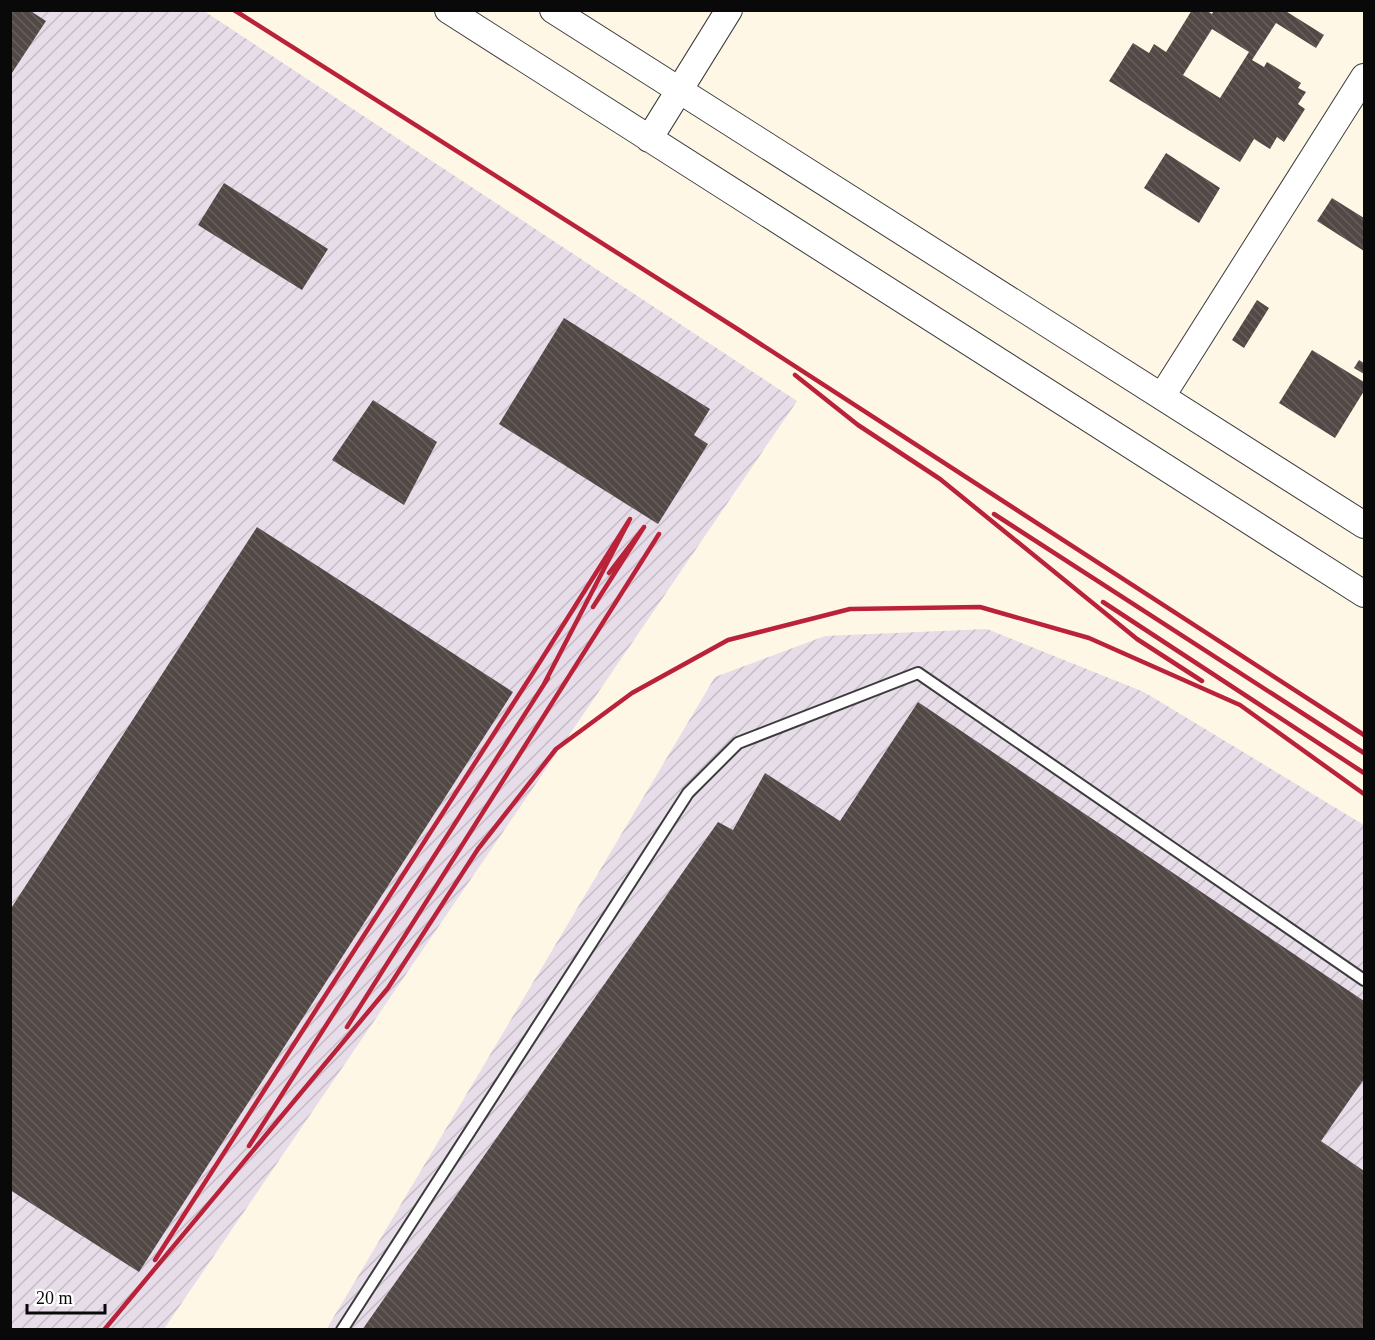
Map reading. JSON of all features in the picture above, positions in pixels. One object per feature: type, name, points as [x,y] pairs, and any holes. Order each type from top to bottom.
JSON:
[{"type":"street","points":[[448,10],[1365,594]]},
{"type":"street","points":[[553,10],[1365,525]]},
{"type":"street","points":[[649,139],[729,10]]},
{"type":"street","points":[[1162,396],[1365,76]]},
{"type":"lane","points":[[342,1329],[688,793],[738,744],[918,673],[1365,980]]},
{"type":"shaded area","points":[[10,11],[204,11],[797,401],[164,1329],[11,1329]]},
{"type":"shaded area","points":[[987,629],[1144,692],[1364,825],[1364,1329],[326,1330],[715,677],[825,636]]},
{"type":"building","points":[[10,10],[29,10],[46,21],[10,76]]},
{"type":"building","points":[[1192,10],[1206,10],[1212,14],[1214,10],[1284,10],[1324,35],[1316,48],[1276,23],[1252,60],[1264,67],[1267,62],[1301,83],[1298,88],[1306,92],[1298,104],[1305,109],[1284,142],[1277,137],[1270,149],[1254,139],[1240,162],[1109,81],[1133,43],[1149,53],[1154,44],[1166,52]],"holes":[[[1212,29],[1249,52],[1220,98],[1183,75]]]},
{"type":"building","points":[[1166,153],[1220,188],[1199,223],[1144,188]]},
{"type":"building","points":[[224,183],[328,249],[302,290],[198,225]]},
{"type":"building","points":[[1332,198],[1364,218],[1364,251],[1317,221]]},
{"type":"building","points":[[1257,300],[1269,308],[1244,348],[1232,340]]},
{"type":"building","points":[[564,318],[710,409],[694,435],[708,444],[658,524],[499,424]]},
{"type":"building","points":[[1312,350],[1364,382],[1364,391],[1335,438],[1279,403]]},
{"type":"building","points":[[1359,360],[1364,363],[1364,374],[1354,368]]},
{"type":"building","points":[[373,400],[437,442],[404,505],[332,460]]},
{"type":"building","points":[[257,527],[513,692],[139,1272],[10,1190],[10,910]]},
{"type":"building","points":[[918,702],[1364,1001],[1364,1079],[1321,1141],[1364,1171],[1364,1330],[362,1330],[718,822],[733,830],[765,773],[840,821]]},
{"type":"railway","points":[[234,10],[739,330],[1364,735]]},
{"type":"railway","points":[[795,375],[858,425],[940,479],[1137,639],[1202,681]]},
{"type":"railway","points":[[994,514],[1364,753]]},
{"type":"railway","points":[[155,1260],[630,519],[544,684]]},
{"type":"railway","points":[[593,607],[644,527],[609,573]]},
{"type":"railway","points":[[347,1027],[659,534]]},
{"type":"railway","points":[[1103,602],[1364,773]]},
{"type":"railway","points":[[104,1330],[388,988],[478,849],[556,749],[632,693],[728,640],[850,609],[980,607],[1089,638],[1240,705],[1364,794]]},
{"type":"railway","points":[[249,1146],[548,678]]}]
